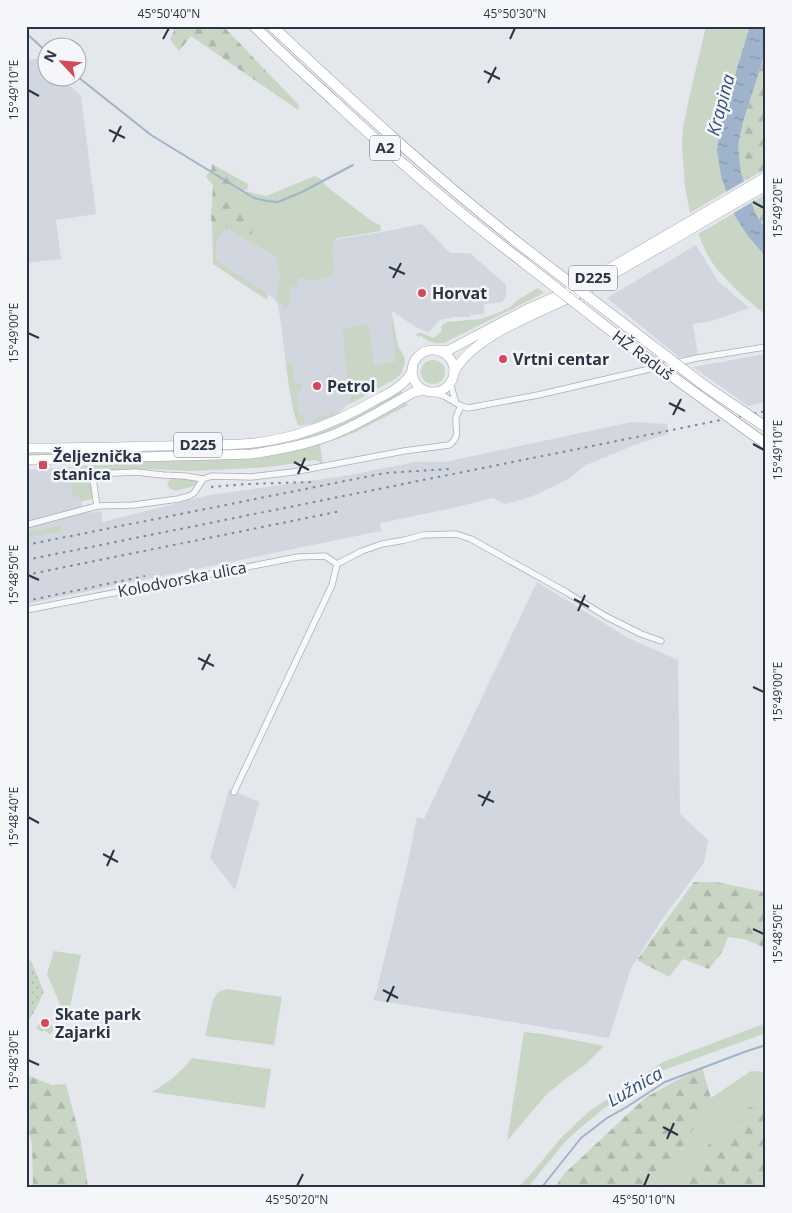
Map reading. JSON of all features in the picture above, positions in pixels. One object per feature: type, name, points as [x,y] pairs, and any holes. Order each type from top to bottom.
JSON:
[{"type":"highway","name":"HŽ Raduš","points":[[254,26],[368,133],[492,239],[638,351],[766,444]]},
{"type":"highway","name":"HŽ Raduš","points":[[272,26],[374,121],[500,229],[705,386],[766,427]]},
{"type":"main road","name":"D225","points":[[26,460],[253,454],[307,443],[338,433],[414,392],[436,392],[442,390],[451,382],[461,360],[503,330],[520,320],[582,292],[766,177]]},
{"type":"main road","name":"D225","points":[[26,448],[242,444],[308,432],[340,419],[396,388],[407,379],[420,356],[429,351],[449,350],[521,312],[570,290],[766,186]]},
{"type":"main road","points":[[439,351],[448,357],[454,372]]},
{"type":"main road","points":[[412,369],[415,381],[427,391]]},
{"type":"street","points":[[427,391],[444,396],[458,405],[468,408],[538,395],[697,358],[766,348]]},
{"type":"street","points":[[97,506],[93,479],[96,474],[136,472],[203,479],[212,476],[251,477],[293,472],[449,444],[457,436],[456,418],[458,405],[451,382]]},
{"type":"street","points":[[26,525],[97,506],[164,502],[189,496],[194,493],[203,479]]},
{"type":"street","points":[[234,792],[332,585],[337,564],[362,551],[382,544],[423,535],[456,534],[471,539],[607,617],[641,634],[661,641]]},
{"type":"street","name":"Kolodvorska ulica","points":[[26,610],[298,557],[325,556],[337,564]]},
{"type":"shaded area","points":[[38,58],[38,88],[72,88],[81,96],[96,214],[56,220],[61,259],[26,263],[26,60]]},
{"type":"shaded area","points":[[422,224],[450,253],[470,253],[506,285],[506,296],[502,302],[484,304],[484,314],[471,315],[470,311],[470,317],[440,320],[428,333],[391,310],[397,361],[374,365],[345,328],[342,329],[350,404],[337,415],[318,423],[298,426],[289,387],[278,303],[285,278],[332,248],[334,242],[338,239]]},
{"type":"shaded area","points":[[226,228],[275,256],[280,275],[275,299],[217,261],[216,243]]},
{"type":"shaded area","points":[[696,245],[718,281],[749,308],[712,321],[693,324],[698,356],[679,357],[607,298]]},
{"type":"shaded area","points":[[766,354],[766,402],[748,406],[693,367]]},
{"type":"shaded area","points":[[632,422],[667,424],[668,434],[637,444],[586,465],[568,479],[531,497],[505,504],[492,498],[380,523],[381,531],[26,604],[26,470],[90,466],[91,493],[80,501],[87,513],[102,511],[102,522],[210,495],[350,475],[415,462],[445,462]]},
{"type":"shaded area","points":[[537,582],[628,638],[678,660],[680,814],[708,840],[704,863],[661,921],[631,968],[609,1038],[373,1000],[407,866],[417,817],[424,819]]},
{"type":"shaded area","points":[[229,789],[259,802],[235,890],[210,858]]},
{"type":"green space","points":[[176,26],[223,26],[299,105],[298,110],[191,36],[179,51],[170,39]]},
{"type":"green space","points":[[706,26],[750,26],[721,126],[721,176],[727,191],[690,213],[685,187],[682,147],[683,128]]},
{"type":"green space","points":[[766,50],[766,169],[744,181],[741,173],[738,146],[743,122]]},
{"type":"green space","points":[[212,164],[248,184],[247,190],[224,190],[253,210],[252,238],[212,223],[213,185],[206,177],[211,172]]},
{"type":"green space","points":[[315,176],[373,222],[380,225],[381,231],[338,238],[332,249],[334,276],[306,281],[305,277],[298,279],[298,286],[290,287],[290,304],[284,309],[283,303],[278,303],[275,299],[280,275],[275,256],[226,228],[223,189],[240,190],[266,196]]},
{"type":"green space","points":[[766,194],[766,230],[751,203]]},
{"type":"green space","points":[[734,213],[748,236],[766,257],[766,315],[721,274],[708,256],[698,234]]},
{"type":"green space","points":[[212,223],[226,228],[216,243],[217,261],[268,294],[267,300],[213,264]]},
{"type":"green space","points":[[538,288],[544,293],[444,343],[431,342],[421,336],[418,337],[416,334],[421,333],[434,338],[442,331],[441,326],[447,322],[481,319],[493,315],[509,308],[519,299]]},
{"type":"green space","points":[[391,309],[398,346],[404,356],[405,362],[402,372],[397,378],[350,404],[342,329],[369,324],[374,365],[396,361]]},
{"type":"green space","points":[[433,360],[441,364],[445,372],[441,380],[433,384],[425,380],[421,372],[425,364]]},
{"type":"green space","points":[[292,362],[295,384],[301,383],[301,390],[296,391],[299,415],[303,415],[305,418],[303,424],[298,425],[293,409],[286,367],[288,363]]},
{"type":"green space","points":[[329,373],[332,378],[333,392],[327,393],[325,376]]},
{"type":"green space","points":[[401,390],[403,394],[359,419],[334,430],[292,443],[253,450],[26,456],[26,453],[222,449],[281,443],[309,436],[337,425]]},
{"type":"green space","points":[[406,402],[408,405],[354,433],[320,445],[323,464],[315,460],[254,468],[191,471],[147,469],[92,471],[92,499],[80,502],[79,497],[72,496],[71,476],[67,476],[70,470],[77,466],[110,465],[131,461],[203,460],[269,456],[308,447],[349,432]]},
{"type":"green space","points":[[338,414],[313,424],[313,420],[317,417]]},
{"type":"green space","points":[[173,478],[196,480],[196,484],[176,491],[169,488],[167,482]]},
{"type":"green space","points":[[61,526],[62,531],[26,538],[26,532]]},
{"type":"green space","points":[[694,882],[716,882],[760,891],[766,894],[766,948],[744,939],[728,937],[722,952],[709,969],[683,959],[669,977],[637,960]]},
{"type":"green space","points":[[54,951],[81,955],[67,1021],[47,974]]},
{"type":"green space","points":[[26,953],[44,992],[26,1025]]},
{"type":"green space","points":[[227,989],[282,997],[274,1045],[205,1036],[213,1000],[218,992]]},
{"type":"green space","name":"Skate park Zajarki","points":[[42,1018],[46,1018],[54,1028],[52,1033],[49,1034],[44,1030],[42,1032],[36,1028]]},
{"type":"green space","points":[[766,1023],[766,1033],[661,1071],[621,1097],[603,1109],[565,1142],[528,1187],[518,1187],[560,1139],[588,1112],[663,1062]]},
{"type":"green space","points":[[524,1032],[604,1046],[586,1064],[547,1094],[507,1141]]},
{"type":"green space","points":[[192,1058],[271,1069],[265,1108],[152,1092],[174,1077]]},
{"type":"green space","points":[[702,1067],[711,1098],[660,1187],[555,1187],[564,1174],[646,1097]]},
{"type":"green space","points":[[751,1071],[766,1072],[766,1102],[748,1108],[728,1132],[713,1139],[699,1156],[681,1187],[660,1187],[711,1098]]},
{"type":"green space","points":[[27,1075],[52,1085],[66,1084],[81,1141],[88,1187],[33,1187],[32,1144],[26,1121]]},
{"type":"green space","points":[[766,1102],[766,1187],[681,1187],[699,1156],[713,1139],[728,1132],[748,1108]]},
{"type":"water","points":[[750,26],[766,26],[766,50],[743,122],[738,146],[741,173],[755,213],[766,230],[766,257],[748,236],[735,216],[721,176],[717,150],[721,126]]},
{"type":"pier","points":[[746,180],[754,201],[732,214],[724,193]]},
{"type":"waterway","points":[[26,33],[38,44]]},
{"type":"waterway","points":[[88,85],[151,135],[254,198],[278,202],[302,192],[353,165]]},
{"type":"waterway","name":"Lužnica","points":[[542,1187],[581,1138],[607,1118],[665,1082],[766,1045]]},
{"type":"railway","points":[[26,560],[766,411]]},
{"type":"railway","points":[[26,545],[385,473],[449,469]]},
{"type":"railway","points":[[211,487],[313,482]]},
{"type":"railway","points":[[26,575],[341,511]]},
{"type":"railway","points":[[26,601],[145,576]]},
{"type":"place","name":"Horvat","points":[[422,293]]},
{"type":"place","name":"Vrtni centar","points":[[503,359]]},
{"type":"place","name":"Petrol","points":[[317,386]]},
{"type":"place","name":"Željeznička stanica","points":[[43,465]]},
{"type":"place","name":"Skate park Zajarki","points":[[45,1023]]},
{"type":"water label","name":"Krapina","points":[[721,105]]}]
